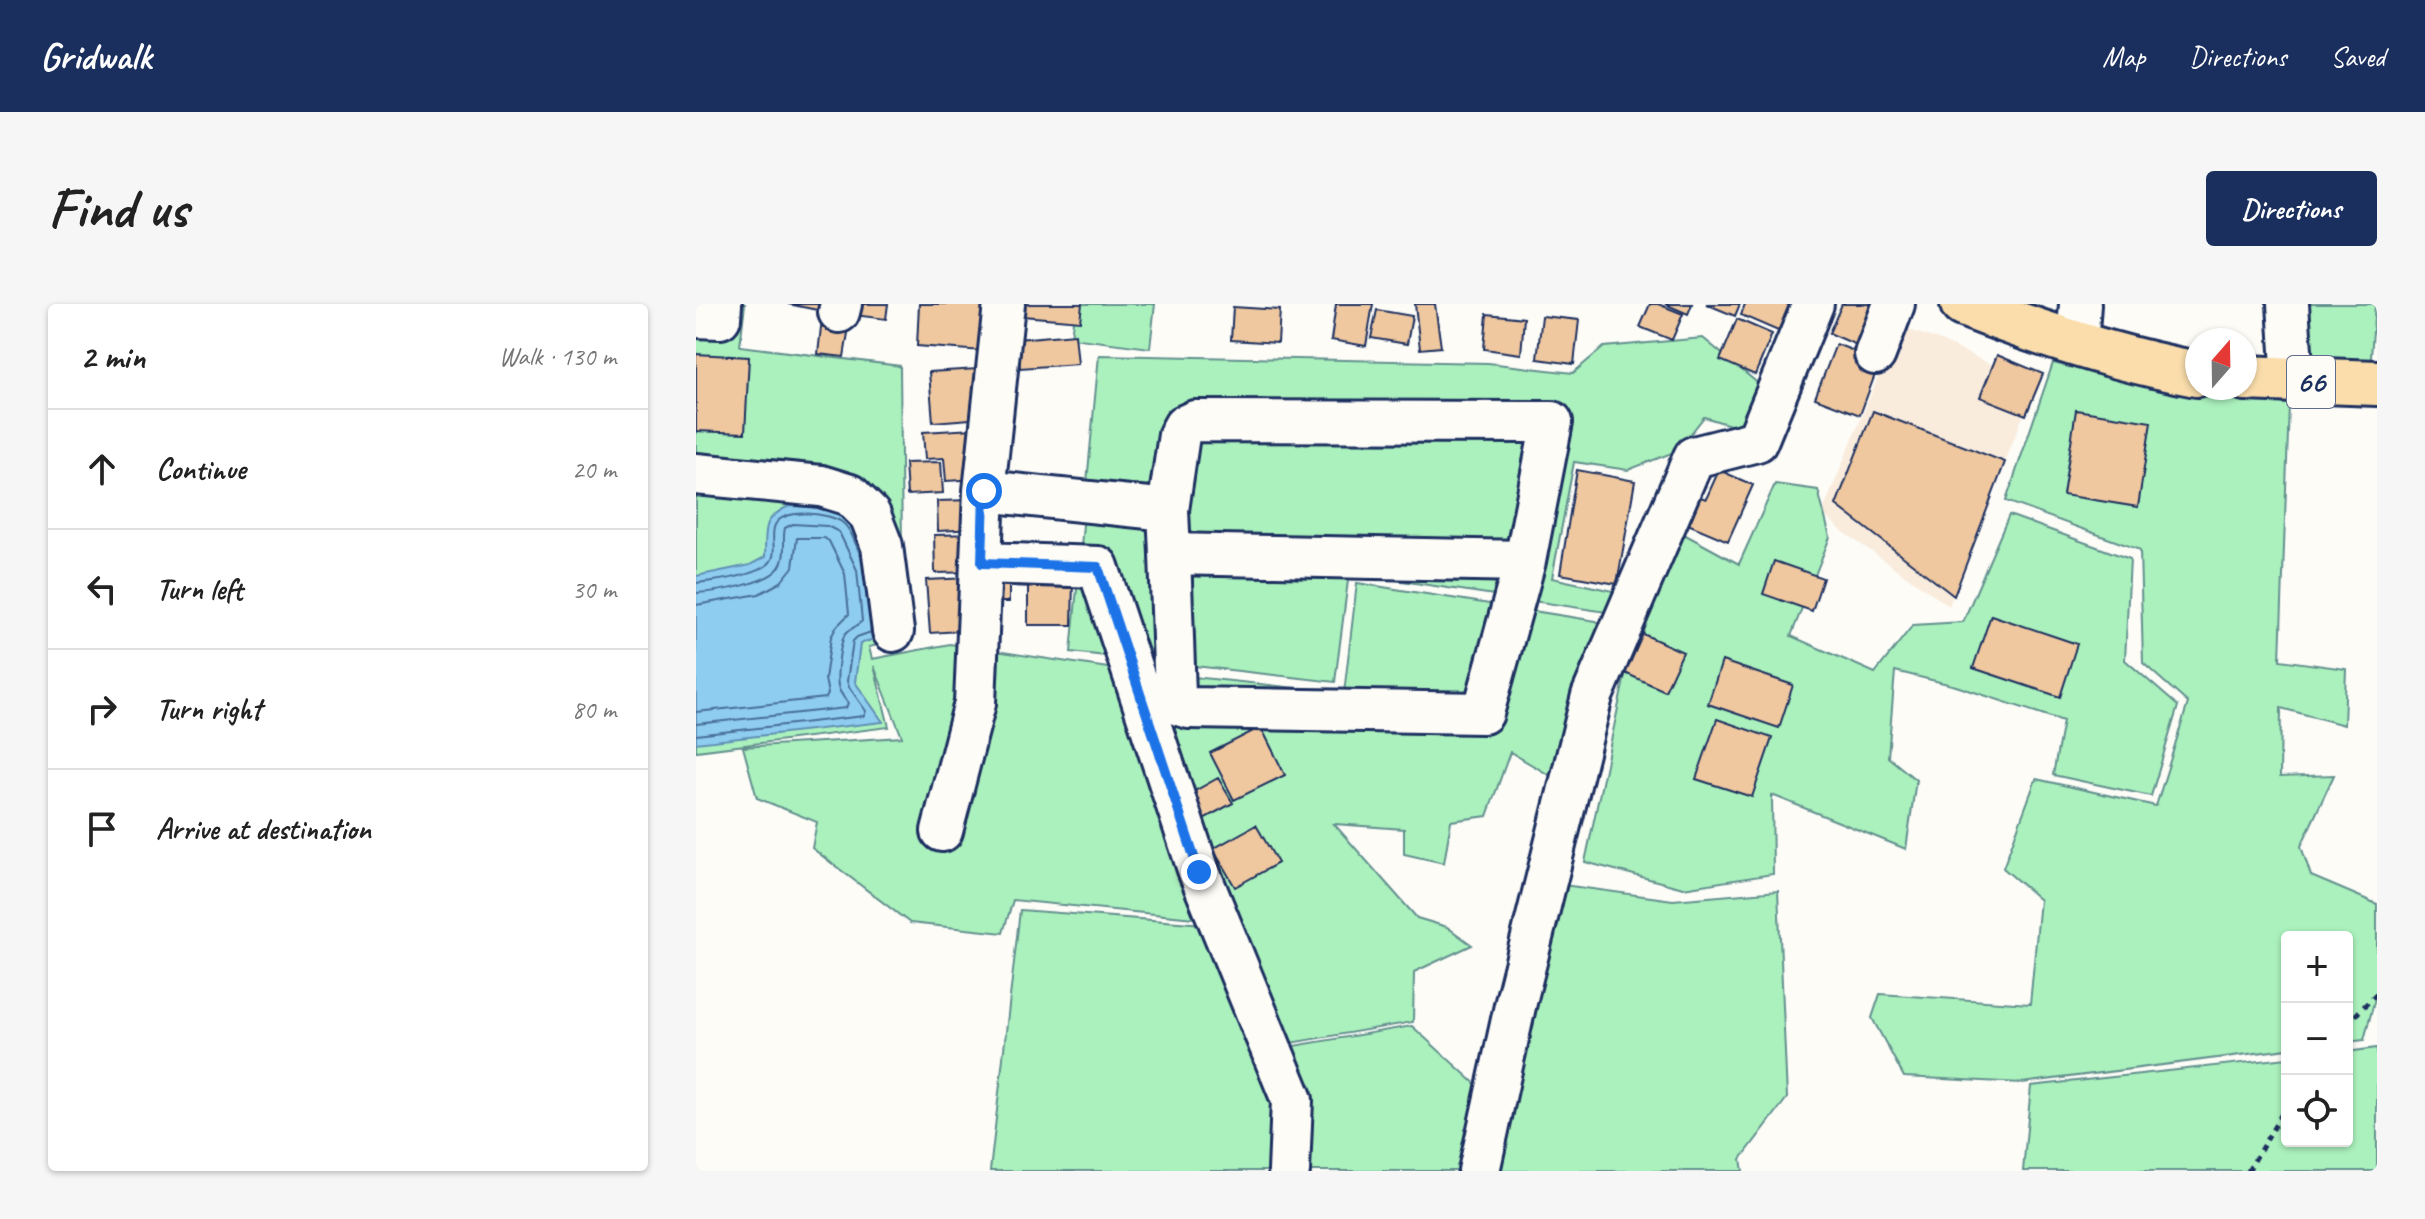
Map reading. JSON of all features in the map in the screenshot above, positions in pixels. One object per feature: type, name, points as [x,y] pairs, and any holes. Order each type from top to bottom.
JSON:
[{"type":"main road","points":[[1963,304],[2014,325],[2079,325],[2152,366],[2185,372]]},
{"type":"main road","name":"66","points":[[2257,379],[2377,383]]},
{"type":"street","points":[[696,317],[720,318],[721,304]]},
{"type":"street","points":[[942,831],[975,703],[984,491],[1004,304]]},
{"type":"street","points":[[1479,1171],[1519,992],[1592,696],[1694,457],[1757,441],[1813,304]]},
{"type":"street","points":[[1875,354],[1894,304]]},
{"type":"street","points":[[2288,304],[2293,382]]},
{"type":"street","points":[[1195,421],[1552,422],[1525,561],[1483,713],[1189,708],[1179,705],[1175,695],[1168,510],[1179,435],[1184,426],[1195,421]]},
{"type":"street","points":[[696,474],[821,486],[850,495],[870,515],[882,546],[893,631]]},
{"type":"street","points":[[984,491],[1168,510]]},
{"type":"street","points":[[1170,554],[1525,561]]},
{"type":"street","points":[[982,563],[1098,567],[1199,872],[1292,1100],[1289,1171]]},
{"type":"path","points":[[2353,1018],[2377,993]]},
{"type":"path","points":[[2248,1171],[2281,1115]]},
{"type":"shaded area","points":[[1899,326],[1941,341],[2035,385],[1949,606],[1842,531],[1822,513]]},
{"type":"green space","points":[[696,304],[745,304],[740,346],[900,366],[903,639],[869,647],[872,659],[950,644],[1108,668],[1344,693],[1357,583],[1596,621],[1609,629],[1561,782],[1510,752],[1487,816],[1451,821],[1444,863],[1404,854],[1404,829],[1334,824],[1417,918],[1447,927],[1472,945],[1414,972],[1413,1022],[1255,1049],[1204,919],[1013,900],[1003,933],[910,923],[812,848],[817,822],[757,798],[743,747],[902,737],[874,666],[889,727],[696,751]]},
{"type":"green space","points":[[1075,304],[1155,304],[1150,348],[1071,338]]},
{"type":"green space","points":[[2308,304],[2375,304],[2370,370],[2308,353]]},
{"type":"green space","points":[[1703,338],[1760,385],[1740,428],[1704,417],[1677,451],[1628,470],[1574,462],[1552,578],[1622,593],[1606,612],[1349,573],[1335,682],[1071,652],[1099,355],[1488,363],[1573,373],[1604,347]]},
{"type":"green space","points":[[2053,363],[2185,394],[2185,400],[2289,404],[2280,660],[2346,669],[2344,725],[2281,708],[2280,777],[2334,775],[2301,846],[2311,876],[2377,904],[2377,991],[2364,1040],[2353,1041],[2353,931],[2281,931],[2281,1050],[2022,1083],[1904,1077],[1872,1018],[1880,994],[2030,1004],[2040,900],[2003,868],[2036,779],[2156,806],[2188,703],[2143,663],[2140,550],[2006,501]]},
{"type":"green space","points":[[1775,484],[1818,490],[1830,537],[1791,636],[1875,673],[1913,625],[1963,622],[2009,515],[2130,559],[2125,660],[2178,706],[2151,796],[2053,775],[2063,721],[1956,686],[1895,671],[1888,757],[1916,780],[1906,849],[1772,795],[1773,874],[1683,888],[1585,862],[1635,629],[1682,533],[1739,564]]},
{"type":"green space","points":[[1563,885],[1673,900],[1778,891],[1787,1098],[1741,1159],[1743,1171],[1476,1171]]},
{"type":"green space","points":[[1020,910],[1204,924],[1252,1053],[1412,1026],[1479,1087],[1464,1171],[990,1171]]},
{"type":"green space","points":[[2377,1048],[2377,1171],[2023,1171],[2031,1086],[2281,1059],[2281,1147],[2353,1147],[2353,1051]]},
{"type":"water","points":[[789,506],[833,508],[852,519],[875,565],[882,636],[860,644],[855,682],[883,722],[696,743],[696,576],[750,565],[765,557],[769,520]]},
{"type":"building","points":[[788,304],[834,304],[832,313]]},
{"type":"building","points":[[846,304],[888,304],[886,319],[845,314]]},
{"type":"building","points":[[919,304],[988,304],[983,351],[917,346]]},
{"type":"building","points":[[1012,304],[1082,304],[1080,321],[1011,315]]},
{"type":"building","points":[[1336,304],[1373,304],[1366,346],[1331,340]]},
{"type":"building","points":[[1415,304],[1435,304],[1441,347],[1420,349]]},
{"type":"building","points":[[1650,304],[1683,314],[1672,340],[1640,327]]},
{"type":"building","points":[[1665,304],[1692,304],[1688,314]]},
{"type":"building","points":[[1706,304],[1740,304],[1735,316]]},
{"type":"building","points":[[1745,304],[1787,304],[1796,308],[1785,334],[1741,315]]},
{"type":"building","points":[[1842,304],[1875,304],[1868,350],[1829,333]]},
{"type":"building","points":[[1233,307],[1280,310],[1278,343],[1231,340]]},
{"type":"building","points":[[1377,310],[1412,316],[1407,344],[1371,338]]},
{"type":"building","points":[[1487,314],[1524,318],[1521,354],[1484,349]]},
{"type":"building","points":[[1542,316],[1579,320],[1574,364],[1537,359]]},
{"type":"building","points":[[822,318],[850,321],[844,357],[818,354]]},
{"type":"building","points":[[1737,319],[1772,334],[1755,375],[1720,360]]},
{"type":"building","points":[[1075,334],[1078,364],[1020,368],[1017,339]]},
{"type":"building","points":[[1836,344],[1880,361],[1860,415],[1815,398]]},
{"type":"building","points":[[696,354],[749,357],[745,433],[696,431]]},
{"type":"building","points":[[1997,355],[2043,374],[2026,415],[1980,397]]},
{"type":"building","points":[[978,369],[983,418],[933,422],[929,372]]},
{"type":"building","points":[[2076,410],[2151,422],[2138,507],[2063,495]]},
{"type":"building","points":[[1873,411],[2005,462],[1954,596],[1836,505]]},
{"type":"building","points":[[974,429],[978,479],[946,481],[944,458],[925,459],[923,432]]},
{"type":"building","points":[[941,462],[943,493],[907,495],[905,463]]},
{"type":"building","points":[[1577,470],[1635,481],[1617,584],[1560,574]]},
{"type":"building","points":[[1719,470],[1753,485],[1728,541],[1683,522],[1695,495],[1706,499]]},
{"type":"building","points":[[974,500],[975,529],[938,531],[937,501]]},
{"type":"building","points":[[978,534],[979,572],[935,573],[934,535]]},
{"type":"building","points":[[1774,561],[1823,578],[1812,611],[1763,594]]},
{"type":"building","points":[[985,576],[1009,576],[1009,602],[986,602]]},
{"type":"building","points":[[970,578],[974,630],[930,633],[926,580]]},
{"type":"building","points":[[1028,578],[1073,579],[1072,625],[1028,625]]},
{"type":"building","points":[[1991,615],[2077,644],[2060,697],[1973,668]]},
{"type":"building","points":[[1643,634],[1683,652],[1665,691],[1625,673]]},
{"type":"building","points":[[1722,661],[1793,685],[1779,728],[1708,704]]},
{"type":"building","points":[[1717,719],[1772,738],[1752,797],[1696,779]]},
{"type":"building","points":[[1261,727],[1285,775],[1234,800],[1210,753]]},
{"type":"building","points":[[1218,778],[1233,803],[1200,821],[1186,796]]},
{"type":"building","points":[[1256,825],[1278,863],[1235,887],[1213,849]]},
{"type":"route","points":[[984,491],[982,563],[1098,567],[1199,872]]}]
